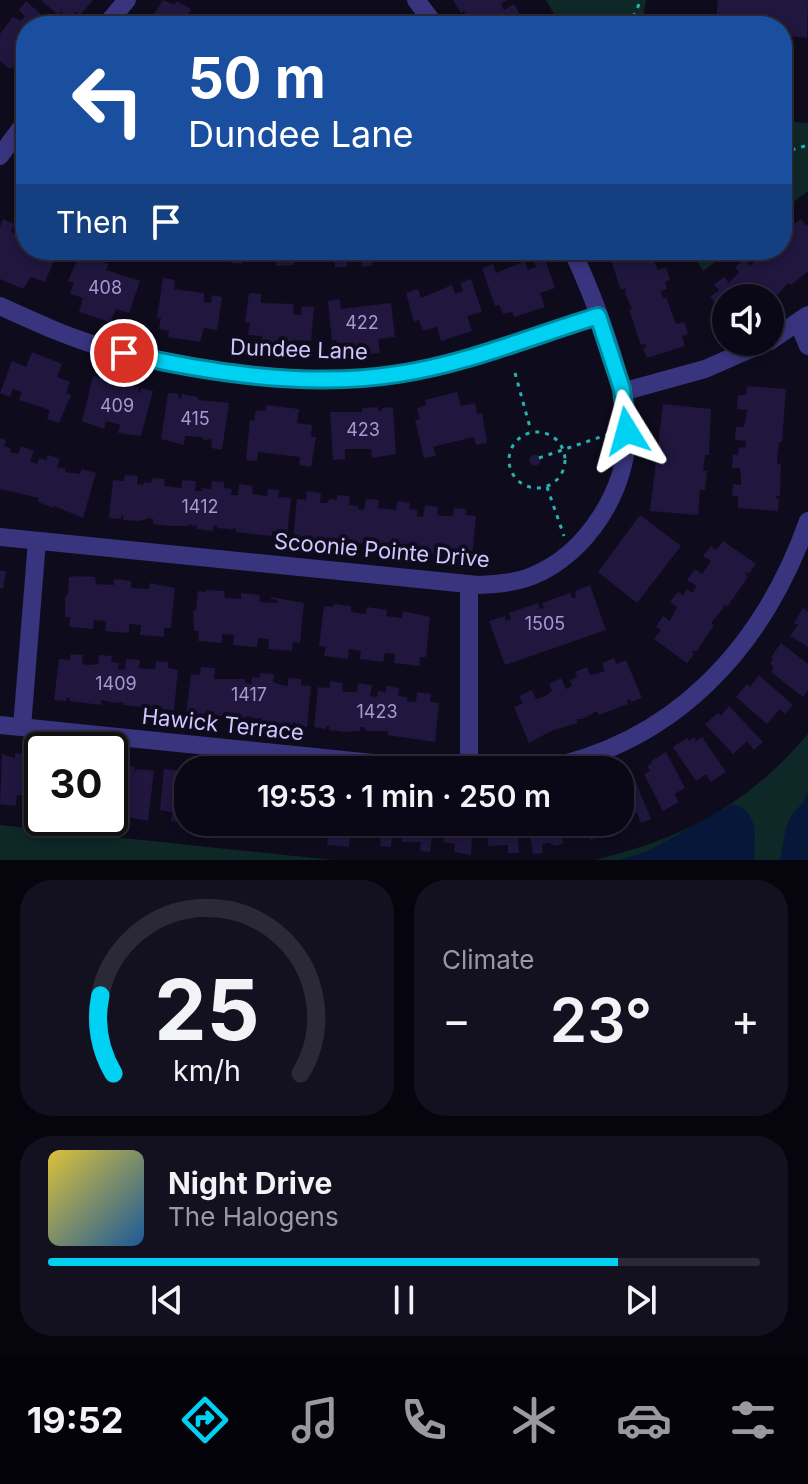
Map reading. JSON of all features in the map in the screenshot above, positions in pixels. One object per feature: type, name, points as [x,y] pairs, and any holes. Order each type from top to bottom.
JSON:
[{"type":"street","points":[[113,16],[127,0]]},
{"type":"street","points":[[416,0],[428,16]]},
{"type":"street","points":[[0,156],[16,134]]},
{"type":"street","name":"Scoonie Pointe Drive","points":[[0,537],[469,584],[504,584],[533,576],[581,542],[598,520],[622,468],[627,427],[622,392],[576,260]]},
{"type":"street","name":"Dundee Lane","points":[[0,306],[101,347],[148,358],[212,369],[342,379],[400,374],[447,363],[598,316]]},
{"type":"street","points":[[784,331],[803,319],[808,346]]},
{"type":"street","points":[[622,392],[705,369],[735,356]]},
{"type":"street","points":[[589,756],[651,728],[698,693],[757,628],[780,589],[808,521]]},
{"type":"street","points":[[22,727],[37,541]]},
{"type":"street","points":[[469,584],[469,756]]},
{"type":"street","name":"Hawick Terrace","points":[[0,725],[305,756]]},
{"type":"path","points":[[515,373],[532,432]]},
{"type":"path","points":[[539,458],[627,427]]},
{"type":"path","points":[[532,432],[549,434],[564,450],[563,472],[557,481],[547,487],[525,486],[516,480],[510,470],[508,459],[511,448],[517,439],[532,432]]},
{"type":"path","points":[[547,487],[570,551]]},
{"type":"green space","points":[[546,0],[646,0],[644,16],[555,16]]},
{"type":"green space","points":[[792,122],[808,123],[808,191],[792,203]]},
{"type":"green space","points":[[697,260],[718,260],[703,271]]},
{"type":"green space","points":[[808,734],[808,860],[595,860],[658,841],[712,815],[761,781]]},
{"type":"green space","points":[[0,825],[24,828],[24,836],[105,836],[333,860],[0,860]]},
{"type":"water","points":[[808,792],[808,860],[780,860],[788,823]]},
{"type":"water","points":[[733,804],[742,808],[752,819],[754,860],[619,860],[646,852]]},
{"type":"building","points":[[41,0],[93,0],[80,15],[76,12],[66,16],[61,12],[58,15]]},
{"type":"building","points":[[163,0],[175,5],[176,1],[191,9],[187,16],[153,16]]},
{"type":"building","points":[[453,0],[507,0],[501,4],[504,10],[514,4],[521,16],[466,16],[464,11],[461,13]]},
{"type":"building","points":[[718,0],[808,0],[807,38],[792,36],[792,16],[716,16]]},
{"type":"building","points":[[26,1],[43,16],[25,16],[19,10]]},
{"type":"building","points":[[13,17],[16,18],[16,69],[13,66],[10,69],[0,61],[0,34]]},
{"type":"building","points":[[3,219],[14,224],[11,232],[16,234],[16,260],[54,260],[45,282],[31,277],[23,289],[0,279],[0,227]]},
{"type":"building","points":[[801,219],[806,226],[808,224],[808,271],[791,285],[788,283],[784,288],[784,284],[715,284],[724,277],[729,283],[739,272],[735,267],[744,260],[750,266],[756,260],[760,263],[764,260],[792,260],[792,221],[794,224]]},
{"type":"building","points":[[77,260],[98,260],[108,264],[106,270],[140,281],[129,313],[116,309],[110,322],[79,312],[83,298],[70,294],[74,283],[68,281]]},
{"type":"building","points":[[276,260],[294,260],[294,265],[276,266]]},
{"type":"building","points":[[335,260],[347,260],[347,267],[335,267]]},
{"type":"building","points":[[361,260],[372,260],[373,265],[362,267]]},
{"type":"building","points":[[533,260],[545,260],[555,288],[540,293],[545,307],[514,317],[512,312],[503,314],[499,305],[495,306],[482,268],[493,264],[496,273],[525,261],[528,270],[536,267]]},
{"type":"building","points":[[611,260],[654,260],[658,270],[666,267],[670,280],[665,282],[667,289],[661,291],[676,324],[684,322],[688,334],[682,336],[685,346],[647,358],[643,348],[645,344],[641,345],[629,310],[632,309],[626,288],[621,290]]},
{"type":"building","points":[[163,278],[175,280],[174,289],[204,293],[204,302],[211,303],[212,295],[222,297],[217,330],[204,328],[200,342],[168,337],[169,331],[159,329],[161,318],[157,318]]},
{"type":"building","points":[[471,279],[482,312],[467,316],[472,331],[441,341],[437,327],[423,331],[419,320],[414,322],[406,293],[418,289],[421,298],[452,285],[455,294],[463,291],[460,283]]},
{"type":"building","points":[[249,293],[261,294],[261,303],[294,304],[293,314],[301,315],[302,306],[314,307],[311,341],[294,340],[293,354],[261,351],[262,336],[248,335],[250,323],[245,322]]},
{"type":"building","points":[[340,299],[341,309],[391,303],[395,337],[378,339],[380,353],[348,356],[347,350],[337,351],[336,340],[332,341],[328,301]]},
{"type":"building","points":[[32,352],[62,364],[57,377],[70,382],[66,393],[71,395],[59,423],[47,419],[50,410],[19,400],[22,392],[13,389],[10,397],[0,393],[12,361],[26,367]]},
{"type":"building","points":[[93,376],[107,383],[108,379],[139,387],[138,391],[141,392],[141,388],[153,391],[141,436],[118,433],[120,425],[106,421],[104,429],[82,421]]},
{"type":"building","points":[[747,386],[786,389],[782,442],[779,442],[777,460],[777,464],[781,464],[780,496],[776,496],[779,499],[778,511],[738,508],[738,496],[732,496],[733,484],[741,485],[740,468],[732,468],[733,454],[738,455],[739,447],[745,448],[746,441],[735,440],[736,427],[744,427],[747,410],[737,409],[738,395],[746,395]]},
{"type":"building","points":[[457,392],[461,406],[475,403],[477,414],[482,413],[487,443],[476,445],[474,437],[436,446],[433,447],[436,456],[424,458],[415,420],[420,419],[417,408],[426,405],[425,400]]},
{"type":"building","points":[[168,393],[179,394],[178,398],[181,399],[182,394],[198,397],[198,400],[229,403],[222,450],[211,448],[212,439],[204,440],[202,437],[185,436],[184,445],[161,439]]},
{"type":"building","points":[[663,404],[711,409],[709,455],[705,455],[703,471],[707,471],[705,490],[700,490],[698,515],[650,511]]},
{"type":"building","points":[[266,405],[299,409],[297,423],[312,425],[311,437],[316,437],[311,467],[299,465],[300,457],[258,452],[257,461],[246,460],[250,420],[254,421],[256,410],[266,411]]},
{"type":"building","points":[[378,407],[382,411],[382,408],[393,407],[396,454],[372,458],[371,449],[345,449],[345,459],[333,460],[330,412],[362,412],[362,408]]},
{"type":"building","points":[[0,438],[6,440],[4,446],[11,448],[10,452],[18,454],[21,446],[34,451],[30,461],[37,464],[39,458],[46,460],[48,455],[60,459],[57,467],[66,469],[65,472],[80,474],[82,469],[96,473],[83,518],[38,502],[39,498],[0,489]]},
{"type":"building","points":[[535,454],[541,460],[535,466],[529,460]]},
{"type":"building","points":[[125,475],[138,476],[137,484],[143,485],[144,482],[151,483],[152,478],[165,479],[164,486],[182,488],[182,480],[196,481],[195,491],[211,489],[212,481],[224,482],[224,488],[232,489],[231,495],[238,495],[239,484],[253,486],[252,494],[267,496],[268,489],[279,490],[278,497],[291,498],[287,537],[275,536],[272,531],[272,536],[236,532],[236,528],[229,530],[228,527],[217,528],[214,525],[213,531],[196,529],[197,524],[153,524],[153,519],[149,518],[123,520],[124,516],[121,515],[121,519],[109,518],[113,480],[124,481]]},
{"type":"building","points":[[307,491],[321,493],[320,503],[337,500],[337,495],[350,496],[349,505],[364,510],[366,499],[379,500],[378,508],[396,510],[397,501],[410,503],[409,509],[417,510],[417,516],[423,517],[425,505],[438,507],[437,515],[446,516],[453,516],[454,508],[466,509],[466,515],[476,516],[472,557],[461,556],[458,552],[458,556],[399,546],[399,551],[382,549],[362,546],[363,543],[357,544],[355,541],[355,546],[338,544],[338,540],[293,538],[297,499],[306,500]]},
{"type":"building","points":[[640,515],[681,546],[637,603],[598,572]]},
{"type":"building","points":[[723,541],[756,564],[749,574],[746,572],[748,577],[727,607],[723,604],[724,607],[711,623],[714,625],[687,663],[654,639],[661,630],[656,627],[663,616],[670,621],[677,607],[670,602],[678,592],[683,595],[687,589],[692,593],[697,586],[687,580],[695,569],[702,574],[711,561],[703,556],[711,546],[716,550]]},
{"type":"building","points":[[0,571],[6,571],[3,589],[0,588]]},
{"type":"building","points":[[69,577],[95,577],[96,584],[114,585],[114,579],[131,581],[131,588],[149,589],[150,583],[175,588],[171,628],[164,628],[164,637],[140,635],[141,625],[129,624],[129,633],[105,631],[106,621],[94,620],[93,629],[69,627],[70,617],[65,617],[65,597]]},
{"type":"building","points":[[590,585],[606,630],[505,665],[489,621],[505,616],[506,621],[511,619],[509,613],[538,603],[540,609],[544,608],[542,603],[570,593],[572,598],[576,597],[575,591]]},
{"type":"building","points":[[198,591],[224,591],[225,598],[241,599],[241,593],[259,595],[260,602],[277,603],[278,600],[271,597],[304,603],[300,643],[293,642],[292,651],[268,649],[269,639],[258,638],[257,647],[233,645],[234,635],[222,634],[222,643],[198,641],[199,631],[194,631],[193,612]]},
{"type":"building","points":[[334,604],[351,606],[351,612],[366,614],[367,607],[387,610],[386,616],[402,618],[403,611],[430,617],[426,657],[420,657],[419,666],[394,663],[395,654],[385,653],[383,662],[360,659],[361,651],[349,649],[348,659],[324,656],[326,647],[319,646],[324,606],[333,607]]},
{"type":"building","points":[[803,608],[808,612],[808,647],[790,636],[798,625],[794,623]]},
{"type":"building","points":[[781,643],[808,664],[808,690],[803,697],[771,672],[774,667],[770,664],[771,657]]},
{"type":"building","points":[[71,654],[83,655],[82,664],[89,665],[98,664],[99,655],[112,656],[111,662],[119,663],[118,669],[125,670],[126,659],[140,660],[139,668],[147,669],[155,669],[156,661],[168,662],[168,668],[178,670],[174,710],[162,709],[162,706],[160,709],[123,705],[123,702],[115,701],[101,700],[101,705],[69,701],[70,698],[66,701],[54,700],[59,659],[70,660]]},
{"type":"building","points":[[614,658],[616,664],[626,660],[642,698],[631,702],[627,700],[628,704],[599,715],[597,711],[583,719],[576,719],[578,723],[551,731],[529,743],[514,707],[523,703],[519,696],[532,690],[536,699],[545,696],[552,691],[549,684],[561,678],[566,689],[572,686],[570,680],[577,677],[575,672],[587,667],[590,675],[605,671],[602,663]]},
{"type":"building","points":[[201,667],[215,668],[214,679],[245,679],[245,683],[251,684],[252,677],[260,678],[260,673],[274,674],[273,682],[281,685],[288,686],[288,678],[301,679],[301,685],[311,686],[307,727],[295,726],[293,722],[292,726],[261,722],[262,717],[244,718],[239,715],[239,719],[204,713],[204,716],[186,714],[191,674],[200,675]]},
{"type":"building","points":[[759,675],[793,705],[785,714],[780,709],[767,724],[736,697],[747,684],[750,687]]},
{"type":"building","points":[[330,681],[343,683],[342,691],[349,692],[357,692],[358,683],[372,685],[370,696],[377,697],[378,691],[386,692],[386,686],[399,688],[398,696],[407,697],[407,701],[416,702],[417,692],[431,694],[430,702],[439,703],[435,742],[387,735],[388,731],[367,731],[363,727],[360,731],[345,732],[329,730],[329,726],[326,729],[314,727],[318,687],[330,688]]},
{"type":"building","points":[[729,706],[763,742],[754,750],[747,741],[733,754],[705,724],[718,713],[721,716]]},
{"type":"building","points":[[694,737],[696,741],[702,737],[726,772],[711,782],[706,774],[696,781],[673,747]]},
{"type":"building","points":[[666,752],[685,788],[674,794],[679,802],[663,811],[644,774],[650,771],[647,766],[651,761]]},
{"type":"building","points":[[15,753],[24,754],[24,796],[17,795],[16,806],[0,804],[2,754],[15,758]]},
{"type":"building","points":[[128,766],[135,767],[134,773],[137,769],[154,771],[148,821],[128,817]]},
{"type":"building","points":[[164,769],[174,770],[174,821],[171,821],[172,812],[160,810]]},
{"type":"building","points":[[634,778],[651,819],[641,823],[637,813],[634,814]]},
{"type":"building","points":[[350,836],[349,847],[327,845],[328,838],[318,837]]},
{"type":"building","points":[[381,836],[392,836],[391,847],[380,846]]},
{"type":"building","points":[[403,836],[432,836],[430,852],[420,851],[421,842],[402,842]]},
{"type":"building","points":[[444,836],[472,836],[471,855],[454,852],[455,844],[443,842]]},
{"type":"building","points":[[487,836],[518,836],[519,853],[508,853],[508,845],[488,846]]},
{"type":"building","points":[[530,836],[562,836],[563,843],[555,846],[542,844],[543,853],[533,854]]},
{"type":"route","points":[[124,353],[212,369],[298,378],[357,379],[400,374],[447,363],[598,316],[622,389],[627,431]]}]
